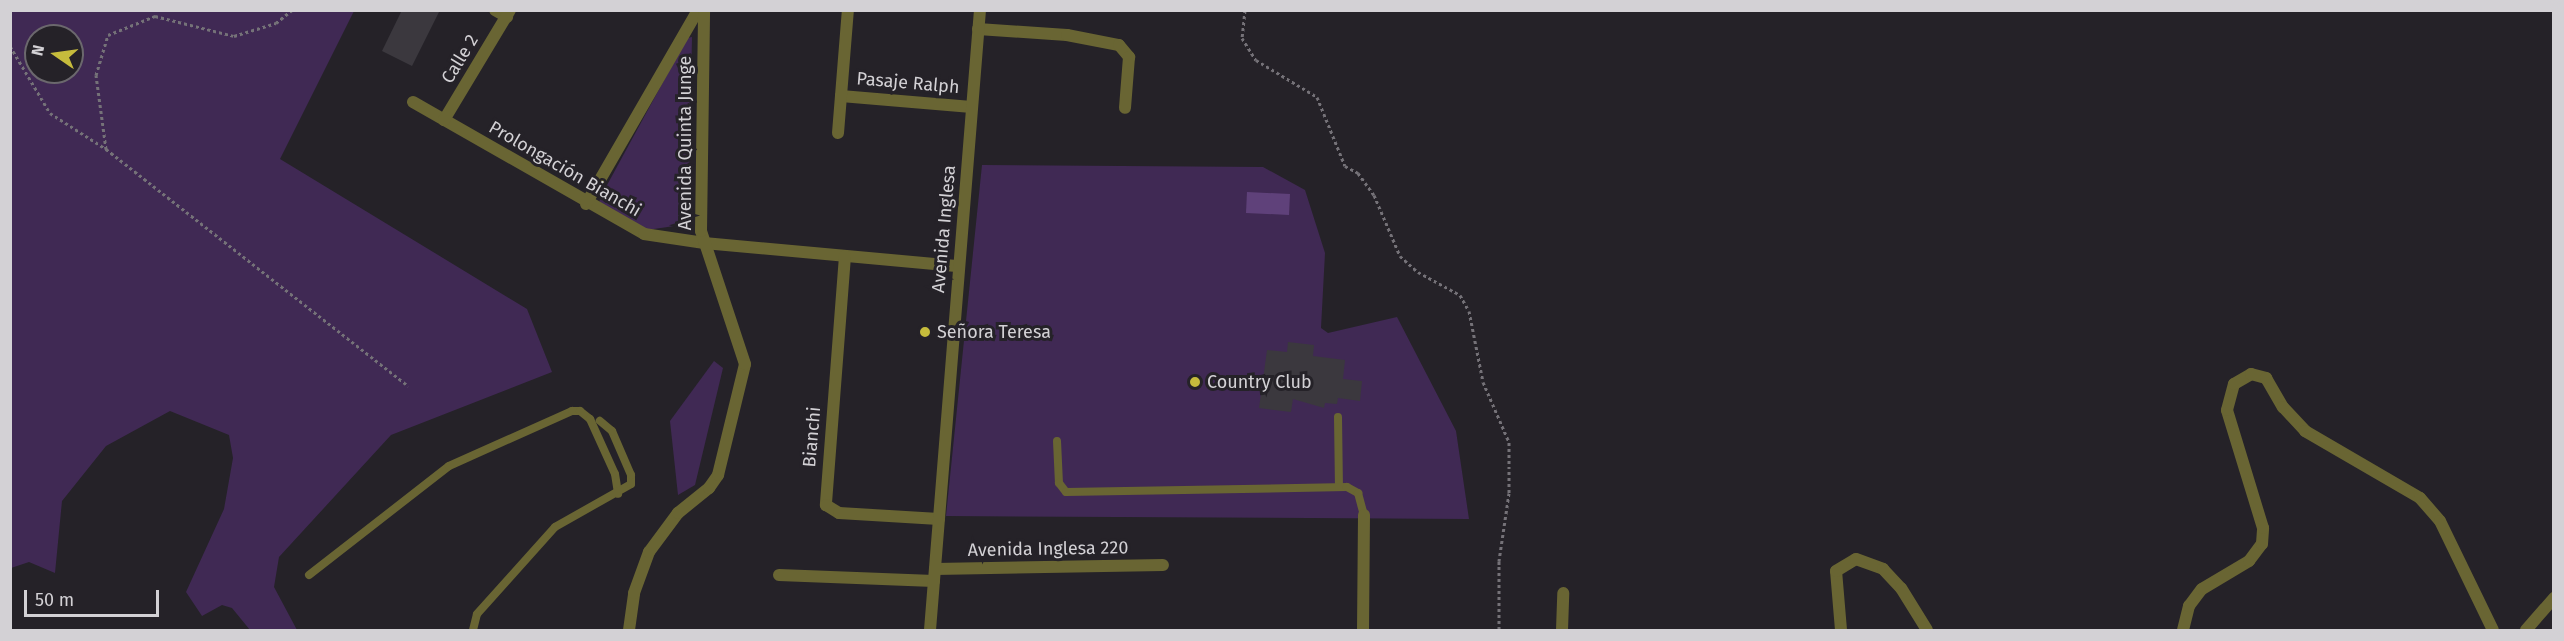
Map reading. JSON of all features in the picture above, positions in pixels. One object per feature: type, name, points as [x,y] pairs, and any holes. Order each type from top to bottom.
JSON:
[{"type":"street","name":"Calle 2","points":[[444,120],[508,14],[495,10]]},
{"type":"street","points":[[586,204],[698,10]]},
{"type":"street","name":"Avenida Quinta Junge","points":[[629,630],[634,593],[649,552],[678,513],[709,488],[718,475],[744,372],[743,351],[704,243],[700,208],[704,10]]},
{"type":"street","name":"Pasaje Ralph","points":[[838,133],[848,10]]},
{"type":"street","name":"Avenida Inglesa","points":[[930,630],[980,10]]},
{"type":"street","points":[[978,29],[1066,35],[1119,45],[1129,57],[1125,108]]},
{"type":"street","name":"Pasaje Ralph","points":[[841,96],[972,107]]},
{"type":"street","name":"Prolongación Bianchi","points":[[413,102],[586,204],[644,234],[704,243],[959,266]]},
{"type":"street","name":"Bianchi","points":[[845,256],[826,505],[839,513],[939,519]]},
{"type":"street","points":[[2183,630],[2189,606],[2202,590],[2249,561],[2262,544],[2264,528],[2227,410],[2234,384],[2251,374],[2266,378],[2283,406],[2305,431],[2420,498],[2440,521],[2493,630]]},
{"type":"street","points":[[1364,515],[1364,630]]},
{"type":"street","points":[[1841,628],[1836,571],[1856,559],[1883,569],[1895,582],[1927,630]]},
{"type":"street","name":"Avenida Inglesa 220","points":[[779,575],[934,575],[1163,565]]},
{"type":"street","points":[[1562,630],[1563,593]]},
{"type":"street","points":[[2526,630],[2553,598]]},
{"type":"lane","points":[[309,575],[448,466],[572,411],[580,411],[590,419],[615,474],[618,494]]},
{"type":"lane","points":[[1338,417],[1339,487]]},
{"type":"lane","points":[[473,630],[477,614],[555,527],[628,488],[631,475],[612,431],[600,421]]},
{"type":"lane","points":[[1057,441],[1059,483],[1066,492],[1339,487],[1358,493],[1364,515]]},
{"type":"path","points":[[106,148],[96,75],[108,35],[155,16],[234,36],[276,23],[292,10]]},
{"type":"path","points":[[1245,10],[1242,38],[1256,60],[1317,96],[1345,166],[1358,172],[1374,195],[1400,256],[1418,272],[1460,295],[1469,311],[1483,382],[1509,442],[1509,493],[1499,561],[1499,630]]},
{"type":"path","points":[[10,46],[50,113],[106,148],[408,386]]},
{"type":"shaded area","points":[[11,10],[354,11],[280,159],[527,309],[552,372],[391,435],[279,557],[274,587],[297,630],[250,630],[232,608],[222,605],[202,616],[186,592],[224,509],[233,458],[229,435],[170,411],[106,446],[62,501],[55,573],[29,562],[11,568]]},
{"type":"shaded area","points":[[692,37],[688,224],[647,230],[599,206],[600,198],[687,38]]},
{"type":"shaded area","name":"Country Club","points":[[982,165],[1263,167],[1305,190],[1325,253],[1321,328],[1328,333],[1397,317],[1456,431],[1469,519],[946,516]]},
{"type":"shaded area","points":[[1247,192],[1290,194],[1289,215],[1246,213]]},
{"type":"shaded area","points":[[714,361],[723,368],[695,485],[678,495],[670,421]]},
{"type":"building","points":[[402,10],[440,10],[412,66],[382,51]]},
{"type":"building","points":[[1288,342],[1314,345],[1313,356],[1345,360],[1343,379],[1362,381],[1360,401],[1338,398],[1337,404],[1325,403],[1324,408],[1293,399],[1291,412],[1259,408],[1267,350],[1287,352]]},
{"type":"place","name":"Señora Teresa","points":[[925,332]]},
{"type":"place","name":"Country Club","points":[[1195,382]]}]
